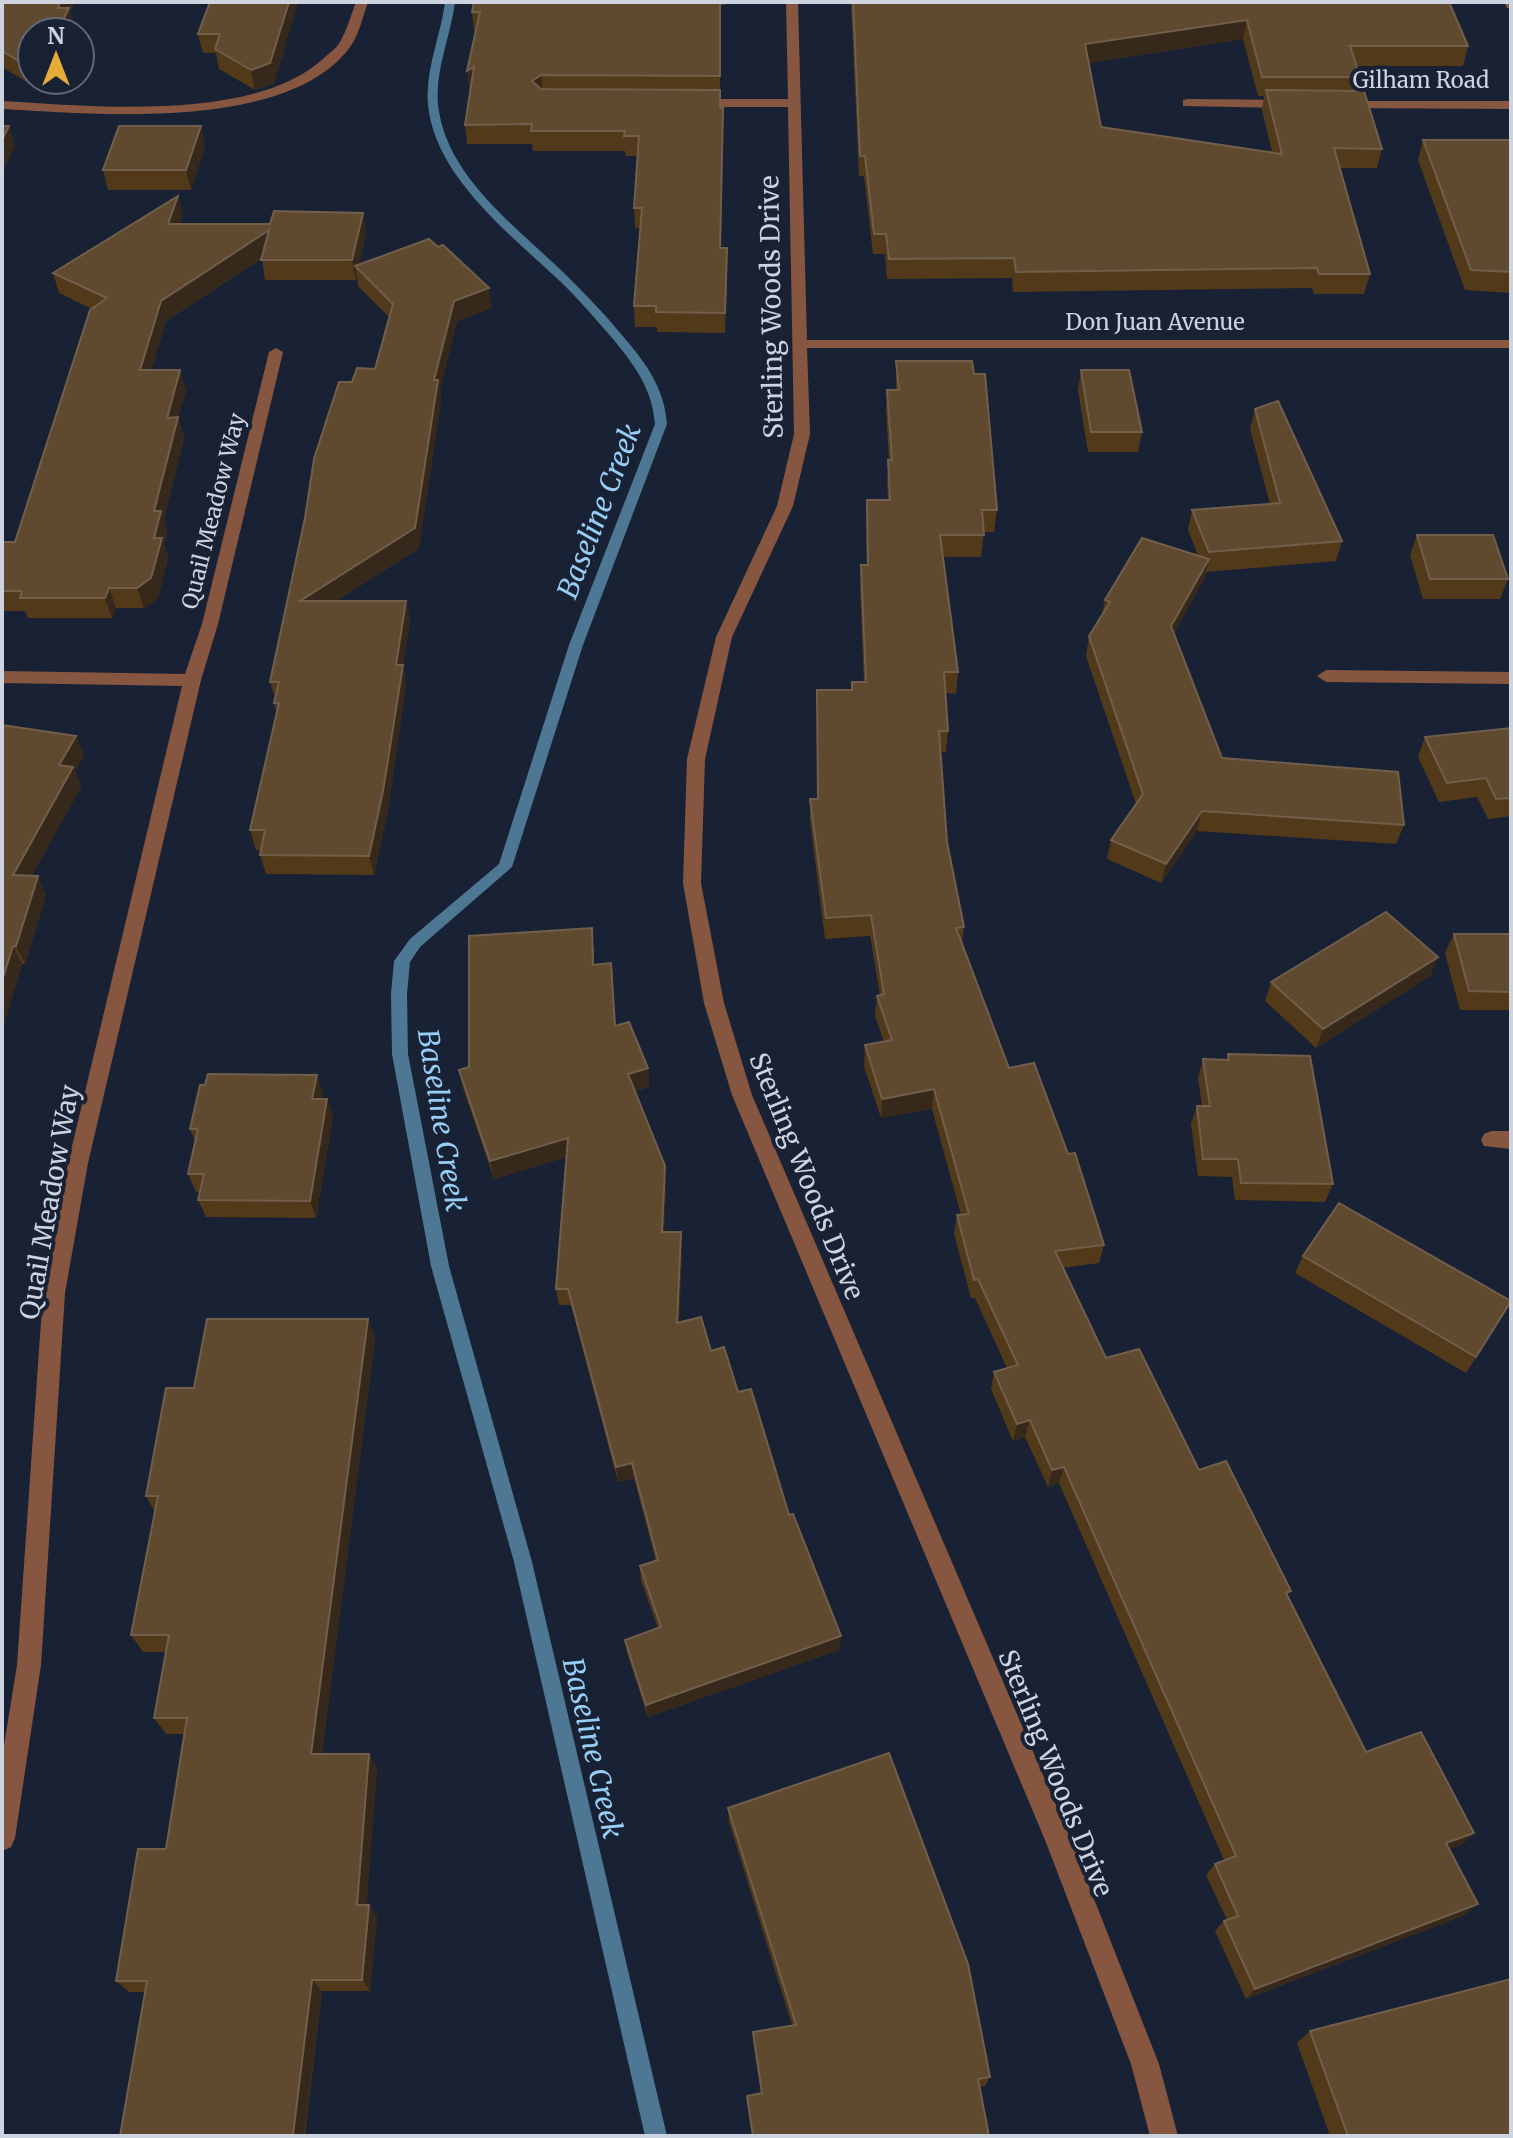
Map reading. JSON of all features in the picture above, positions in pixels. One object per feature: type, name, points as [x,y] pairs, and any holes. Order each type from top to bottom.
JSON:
[{"type":"street","points":[[2,105],[145,111],[189,109],[244,101],[289,87],[322,68],[348,46],[362,2]]},
{"type":"street","name":"Sterling Woods Drive","points":[[792,2],[802,434],[785,506],[724,637],[696,759],[692,883],[714,1003],[742,1095],[1057,1838],[1145,2064],[1164,2136]]},
{"type":"street","points":[[684,103],[794,103]]},
{"type":"street","points":[[1188,103],[1295,104]]},
{"type":"street","name":"Gilham Road","points":[[1326,104],[1511,105]]},
{"type":"street","name":"Don Juan Avenue","points":[[800,344],[1511,344]]},
{"type":"street","name":"Quail Meadow Way","points":[[2,1838],[29,1665],[54,1293],[78,1163],[192,680],[210,624],[276,352]]},
{"type":"street","points":[[1326,676],[1511,678]]},
{"type":"street","points":[[2,677],[192,680]]},
{"type":"building","points":[[2,2],[60,2],[58,8],[69,8],[65,16],[16,16],[16,59],[2,51]]},
{"type":"building","points":[[210,2],[289,2],[270,63],[251,70],[215,49],[220,34],[198,34]]},
{"type":"building","points":[[474,2],[720,2],[720,76],[541,75],[532,81],[541,89],[720,90],[720,108],[723,108],[720,248],[727,248],[725,313],[656,312],[656,306],[634,306],[642,208],[634,208],[639,136],[624,136],[625,131],[531,131],[532,124],[465,125],[474,67],[467,71],[480,12],[472,12]]},
{"type":"building","points":[[853,2],[1449,2],[1468,46],[1350,46],[1360,77],[1262,77],[1247,20],[1085,44],[1101,127],[1282,154],[1266,90],[1364,91],[1382,149],[1334,148],[1370,274],[1319,274],[1317,268],[1016,272],[1014,258],[889,259],[886,234],[874,234],[865,156],[860,156]]},
{"type":"building","points":[[2,126],[9,126],[2,140]]},
{"type":"building","points":[[119,126],[201,126],[186,170],[103,170]]},
{"type":"building","points":[[1423,140],[1510,140],[1511,272],[1471,270]]},
{"type":"building","points":[[178,196],[168,224],[270,224],[274,211],[363,213],[352,260],[261,260],[269,230],[161,301],[140,370],[180,370],[167,418],[178,417],[154,511],[161,511],[154,538],[162,538],[151,578],[137,588],[109,588],[105,598],[20,598],[22,591],[2,591],[2,542],[15,542],[90,310],[107,298],[53,273]]},
{"type":"building","points":[[429,239],[438,247],[443,245],[489,288],[454,301],[434,380],[438,380],[415,528],[300,601],[406,601],[396,665],[403,665],[369,856],[260,855],[265,830],[250,830],[279,703],[274,703],[279,682],[270,682],[305,518],[314,459],[339,382],[352,382],[357,368],[375,369],[393,304],[355,266]]},
{"type":"building","points":[[896,361],[972,361],[974,374],[985,374],[997,510],[982,510],[984,535],[940,535],[958,672],[944,672],[948,731],[939,731],[947,842],[964,927],[956,928],[1009,1068],[1034,1063],[1068,1154],[1075,1153],[1104,1245],[1055,1251],[1106,1358],[1139,1349],[1199,1470],[1226,1461],[1291,1591],[1286,1593],[1366,1752],[1421,1732],[1474,1833],[1446,1843],[1478,1904],[1255,1989],[1224,1921],[1238,1916],[1215,1864],[1236,1856],[1064,1467],[1052,1470],[1030,1420],[1017,1424],[994,1372],[1018,1365],[978,1279],[974,1280],[957,1215],[969,1214],[934,1089],[882,1099],[865,1045],[892,1040],[877,996],[884,994],[871,915],[826,918],[810,799],[818,799],[817,690],[852,690],[852,682],[866,682],[861,565],[868,565],[867,500],[890,500],[888,460],[892,460],[887,390],[899,390]]},
{"type":"building","points":[[1081,370],[1129,370],[1142,432],[1091,432]]},
{"type":"building","points":[[1278,401],[1342,541],[1209,552],[1192,510],[1280,503],[1255,409]]},
{"type":"building","points":[[1417,535],[1493,535],[1508,579],[1430,579]]},
{"type":"building","points":[[1142,538],[1209,559],[1171,626],[1222,758],[1398,772],[1404,825],[1202,811],[1166,864],[1111,840],[1143,794],[1089,636],[1110,602],[1105,600]]},
{"type":"building","points":[[2,725],[76,736],[59,765],[73,767],[13,875],[38,876],[2,981]]},
{"type":"building","points":[[1511,728],[1511,798],[1496,799],[1486,778],[1447,783],[1425,737]]},
{"type":"building","points":[[1386,912],[1438,957],[1323,1029],[1271,982]]},
{"type":"building","points":[[592,928],[593,965],[611,963],[615,1026],[629,1022],[648,1068],[628,1074],[665,1166],[662,1232],[681,1232],[677,1323],[701,1317],[711,1351],[724,1347],[738,1392],[751,1389],[789,1515],[793,1514],[841,1636],[646,1705],[625,1640],[661,1627],[640,1566],[658,1560],[632,1463],[616,1467],[568,1289],[556,1289],[568,1138],[490,1161],[459,1070],[469,1067],[469,936]]},
{"type":"building","points":[[1454,934],[1511,934],[1511,992],[1469,991]]},
{"type":"building","points":[[1228,1054],[1310,1056],[1333,1184],[1241,1183],[1238,1159],[1203,1159],[1197,1106],[1210,1106],[1203,1059],[1229,1060]]},
{"type":"building","points":[[208,1074],[317,1075],[312,1099],[327,1099],[310,1201],[198,1200],[204,1174],[188,1174],[198,1129],[190,1129],[200,1085],[205,1085]]},
{"type":"building","points":[[1339,1203],[1511,1301],[1476,1357],[1303,1256]]},
{"type":"building","points":[[207,1319],[368,1319],[311,1754],[369,1754],[357,1905],[369,1905],[362,1980],[312,1980],[293,2135],[328,2136],[120,2136],[147,1981],[116,1981],[138,1849],[166,1849],[187,1718],[154,1718],[169,1635],[131,1635],[158,1496],[146,1496],[166,1388],[194,1388]]},
{"type":"building","points":[[889,1753],[968,1964],[990,2077],[978,2079],[989,2136],[753,2136],[747,2096],[762,2093],[753,2032],[796,2025],[728,1808]]},
{"type":"building","points":[[1511,1979],[1511,2136],[1348,2136],[1310,2031]]},
{"type":"waterway","name":"Baseline Creek","points":[[450,2],[433,91],[438,130],[450,156],[488,206],[580,295],[636,359],[654,387],[660,410],[661,424],[576,645],[505,867],[415,943],[402,961],[399,994],[400,1054],[440,1266],[523,1562],[656,2136]]}]
